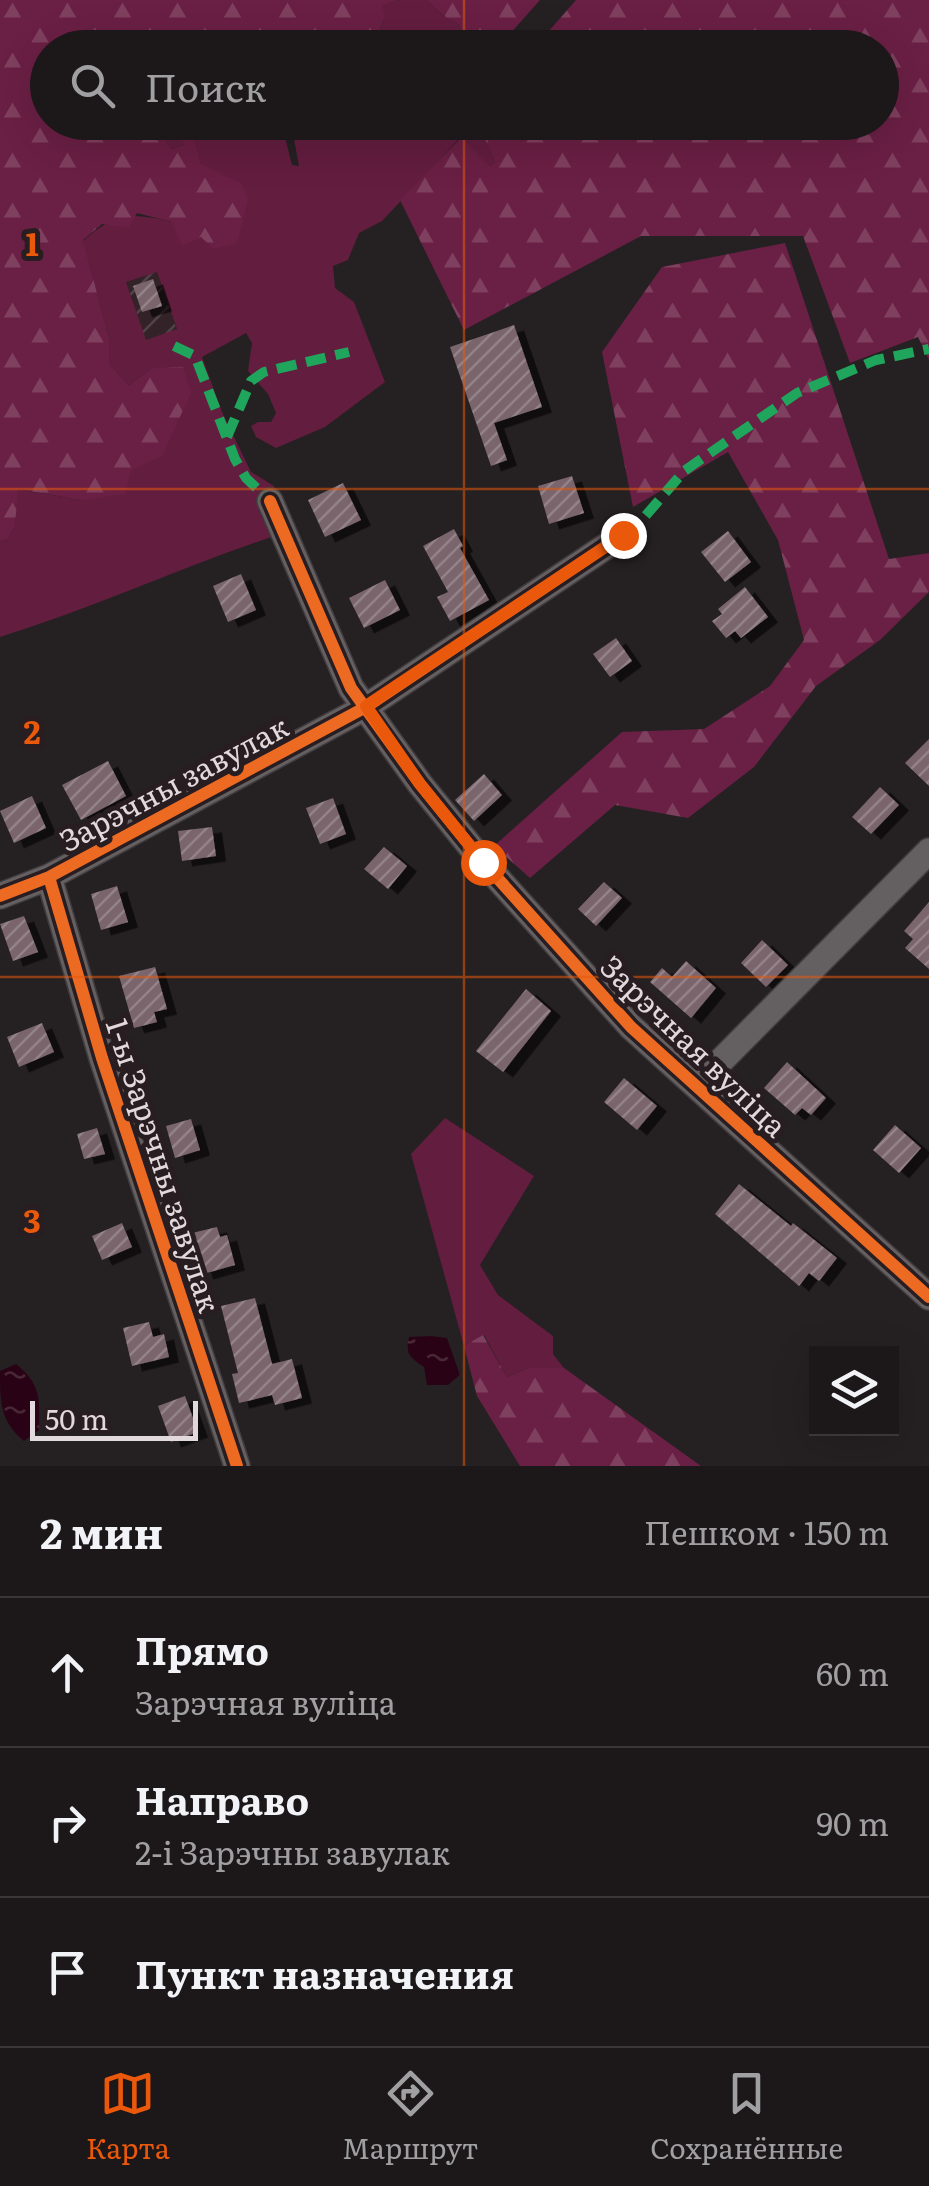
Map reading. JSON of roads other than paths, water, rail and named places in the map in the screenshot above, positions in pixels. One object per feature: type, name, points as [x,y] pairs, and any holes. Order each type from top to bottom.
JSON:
[{"type":"street","name":"Зарэчная вуліца","points":[[270,501],[338,664],[420,784],[483,862],[631,1026],[929,1297]]},
{"type":"street","name":"Зарэчны завулак","points":[[0,896],[49,877],[366,706],[623,535]]},
{"type":"street","points":[[697,1086],[929,850]]},
{"type":"street","name":"1-ы Зарэчны завулак","points":[[49,877],[102,1058],[237,1466]]},
{"type":"water","points":[[409,1337],[447,1338],[460,1375],[448,1385],[427,1385],[424,1367],[408,1352]]},
{"type":"water","points":[[16,1364],[35,1385],[39,1401],[39,1430],[24,1441],[10,1426],[1,1401],[0,1371]]}]
